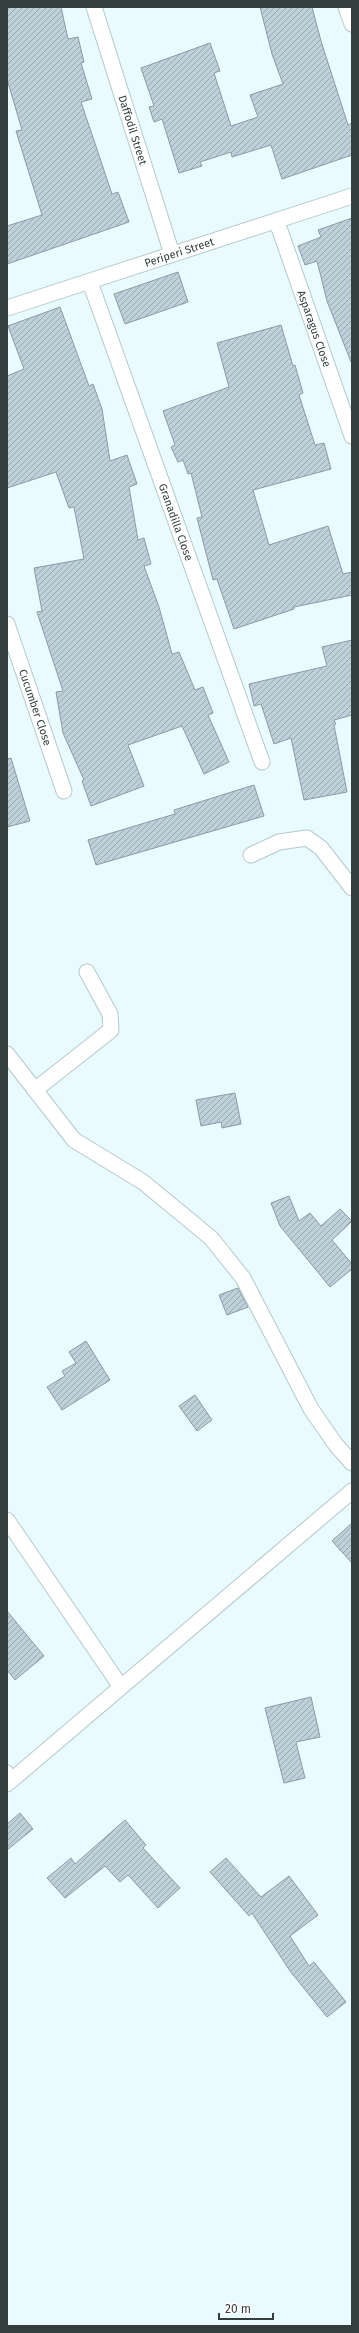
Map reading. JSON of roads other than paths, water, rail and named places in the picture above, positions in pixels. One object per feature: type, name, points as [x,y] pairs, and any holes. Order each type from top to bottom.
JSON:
[{"type":"street","name":"Daffodil Street","points":[[94,7],[172,254]]},
{"type":"street","points":[[346,7],[352,24]]},
{"type":"street","name":"Periperi Street","points":[[7,308],[172,254],[277,222],[352,196]]},
{"type":"street","name":"Asparagus Close","points":[[277,222],[352,436]]},
{"type":"street","name":"Granadilla Close","points":[[90,282],[262,762]]},
{"type":"street","name":"Cucumber Close","points":[[7,624],[64,791]]},
{"type":"street","points":[[251,855],[279,842],[308,838],[321,848],[352,888]]},
{"type":"street","points":[[35,1090],[110,1030],[110,1014],[87,972]]},
{"type":"street","points":[[7,1054],[74,1140],[143,1182],[211,1238],[243,1278],[311,1408],[336,1445],[352,1463]]},
{"type":"street","points":[[10,1776],[121,1687],[352,1491]]},
{"type":"street","points":[[7,1520],[121,1687]]}]
